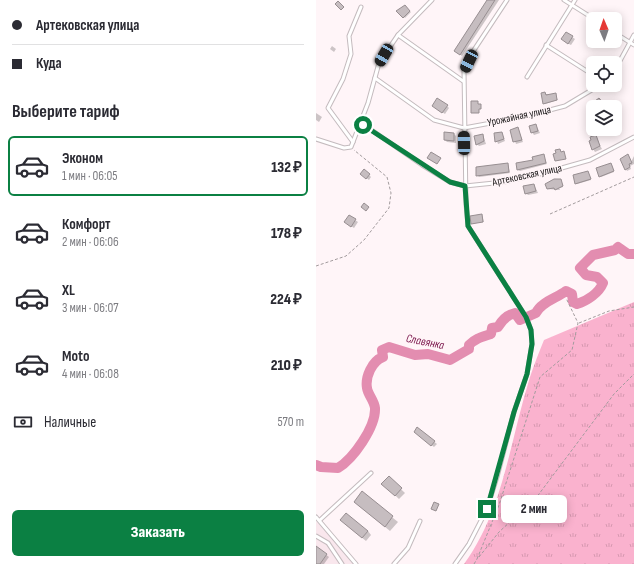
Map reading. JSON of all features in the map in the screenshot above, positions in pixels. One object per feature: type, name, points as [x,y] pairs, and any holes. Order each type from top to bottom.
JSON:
[{"type":"lane","points":[[316,139],[344,148],[351,147],[379,63],[398,35],[432,0]]},
{"type":"lane","points":[[455,564],[469,544],[487,509],[514,412],[527,374],[532,344],[531,330],[526,317],[468,226],[465,186],[464,71],[474,50],[507,0]]},
{"type":"lane","points":[[564,0],[586,14]]},
{"type":"lane","points":[[527,77],[575,0]]},
{"type":"lane","points":[[352,142],[328,108],[343,79],[351,54],[349,36],[361,7]]},
{"type":"lane","points":[[398,35],[463,81]]},
{"type":"lane","points":[[622,57],[634,35]]},
{"type":"lane","points":[[622,37],[634,45]]},
{"type":"lane","points":[[546,45],[586,71]]},
{"type":"lane","name":"Урожайная улица","points":[[375,78],[434,120],[464,128],[523,117],[566,106],[589,92]]},
{"type":"lane","name":"Артековская улица","points":[[360,122],[422,165],[450,182],[465,186],[504,182],[590,160],[634,137]]},
{"type":"lane","points":[[320,520],[371,473]]},
{"type":"lane","points":[[316,517],[356,564]]},
{"type":"lane","points":[[394,564],[408,548],[420,521]]},
{"type":"lane","points":[[316,536],[328,543],[342,564]]},
{"type":"path","points":[[316,266],[346,256],[364,240],[389,208],[391,193],[387,178],[351,147]]},
{"type":"path","points":[[550,214],[634,177]]},
{"type":"path","points":[[474,564],[500,505],[540,376],[572,350],[578,323],[566,298]]},
{"type":"path","points":[[578,323],[609,311],[634,307]]},
{"type":"path","points":[[477,559],[499,532],[536,498],[614,394],[634,374]]},
{"type":"shaded area","points":[[316,522],[318,523],[354,564],[316,564]]},
{"type":"green space","points":[[634,302],[634,564],[464,564],[478,543],[497,497],[530,377],[544,340]]},
{"type":"building","points":[[487,0],[495,0],[460,55],[454,51]]},
{"type":"building","points":[[338,1],[344,7],[341,10],[335,4]]},
{"type":"building","points":[[405,5],[410,11],[403,18],[396,11]]},
{"type":"building","points":[[566,32],[573,36],[568,44],[561,39]]},
{"type":"building","points":[[545,92],[546,95],[556,93],[557,100],[543,104],[541,93]]},
{"type":"building","points":[[437,98],[448,105],[442,113],[432,106]]},
{"type":"building","points":[[471,101],[478,101],[478,104],[481,104],[479,113],[471,113]]},
{"type":"building","points":[[536,124],[538,131],[531,133],[529,126]]},
{"type":"building","points":[[518,127],[522,140],[513,142],[510,130]]},
{"type":"building","points":[[444,132],[454,133],[454,141],[444,140]]},
{"type":"building","points":[[502,132],[504,139],[495,142],[494,133]]},
{"type":"building","points":[[483,134],[484,141],[476,145],[474,136]]},
{"type":"building","points":[[596,136],[600,146],[592,150],[589,141],[591,140],[590,137]]},
{"type":"building","points":[[560,149],[561,152],[564,151],[566,159],[555,161],[553,154],[556,153],[555,150]]},
{"type":"building","points":[[431,152],[441,158],[437,164],[427,158]]},
{"type":"building","points":[[544,154],[546,163],[517,170],[516,163],[533,160],[532,157]]},
{"type":"building","points":[[628,154],[632,163],[629,164],[630,167],[625,170],[620,159]]},
{"type":"building","points":[[508,163],[509,172],[476,176],[476,167]]},
{"type":"building","points":[[611,163],[614,171],[599,177],[596,168]]},
{"type":"building","points":[[364,169],[370,174],[366,179],[360,174]]},
{"type":"building","points":[[588,171],[591,179],[575,184],[573,175]]},
{"type":"building","points":[[554,179],[561,179],[563,186],[555,190],[554,188],[547,189],[545,184]]},
{"type":"building","points":[[534,184],[536,191],[525,194],[523,186]]},
{"type":"building","points":[[364,203],[369,207],[366,211],[361,207]]},
{"type":"building","points":[[482,214],[483,222],[471,224],[470,216]]},
{"type":"building","points":[[349,215],[356,219],[351,227],[344,222]]},
{"type":"building","points":[[417,427],[435,441],[431,446],[414,432]]},
{"type":"building","points":[[389,476],[402,488],[395,496],[381,484]]},
{"type":"building","points":[[362,491],[393,516],[385,527],[354,502]]},
{"type":"building","points":[[434,502],[439,504],[436,511],[431,509]]},
{"type":"building","points":[[346,513],[368,531],[362,538],[340,520]]},
{"type":"building","points":[[316,546],[327,554],[320,564],[316,564]]},
{"type":"waterway","name":"Славянка","points":[[316,465],[321,467],[338,468],[344,464],[357,450],[368,433],[372,424],[375,408],[368,391],[367,379],[370,370],[376,362],[383,357],[382,350],[389,347],[415,355],[428,354],[450,360],[469,349],[469,345],[474,341],[491,334],[492,328],[498,327],[507,316],[515,313],[520,320],[536,313],[545,303],[566,291],[572,294],[573,302],[577,304],[592,296],[599,290],[603,283],[597,277],[586,275],[580,268],[593,255],[615,250],[618,247],[628,254],[634,254]]},
{"type":"route","points":[[363,125],[450,182],[465,186],[468,226],[526,317],[531,330],[532,344],[527,374],[514,412],[487,509]]}]
